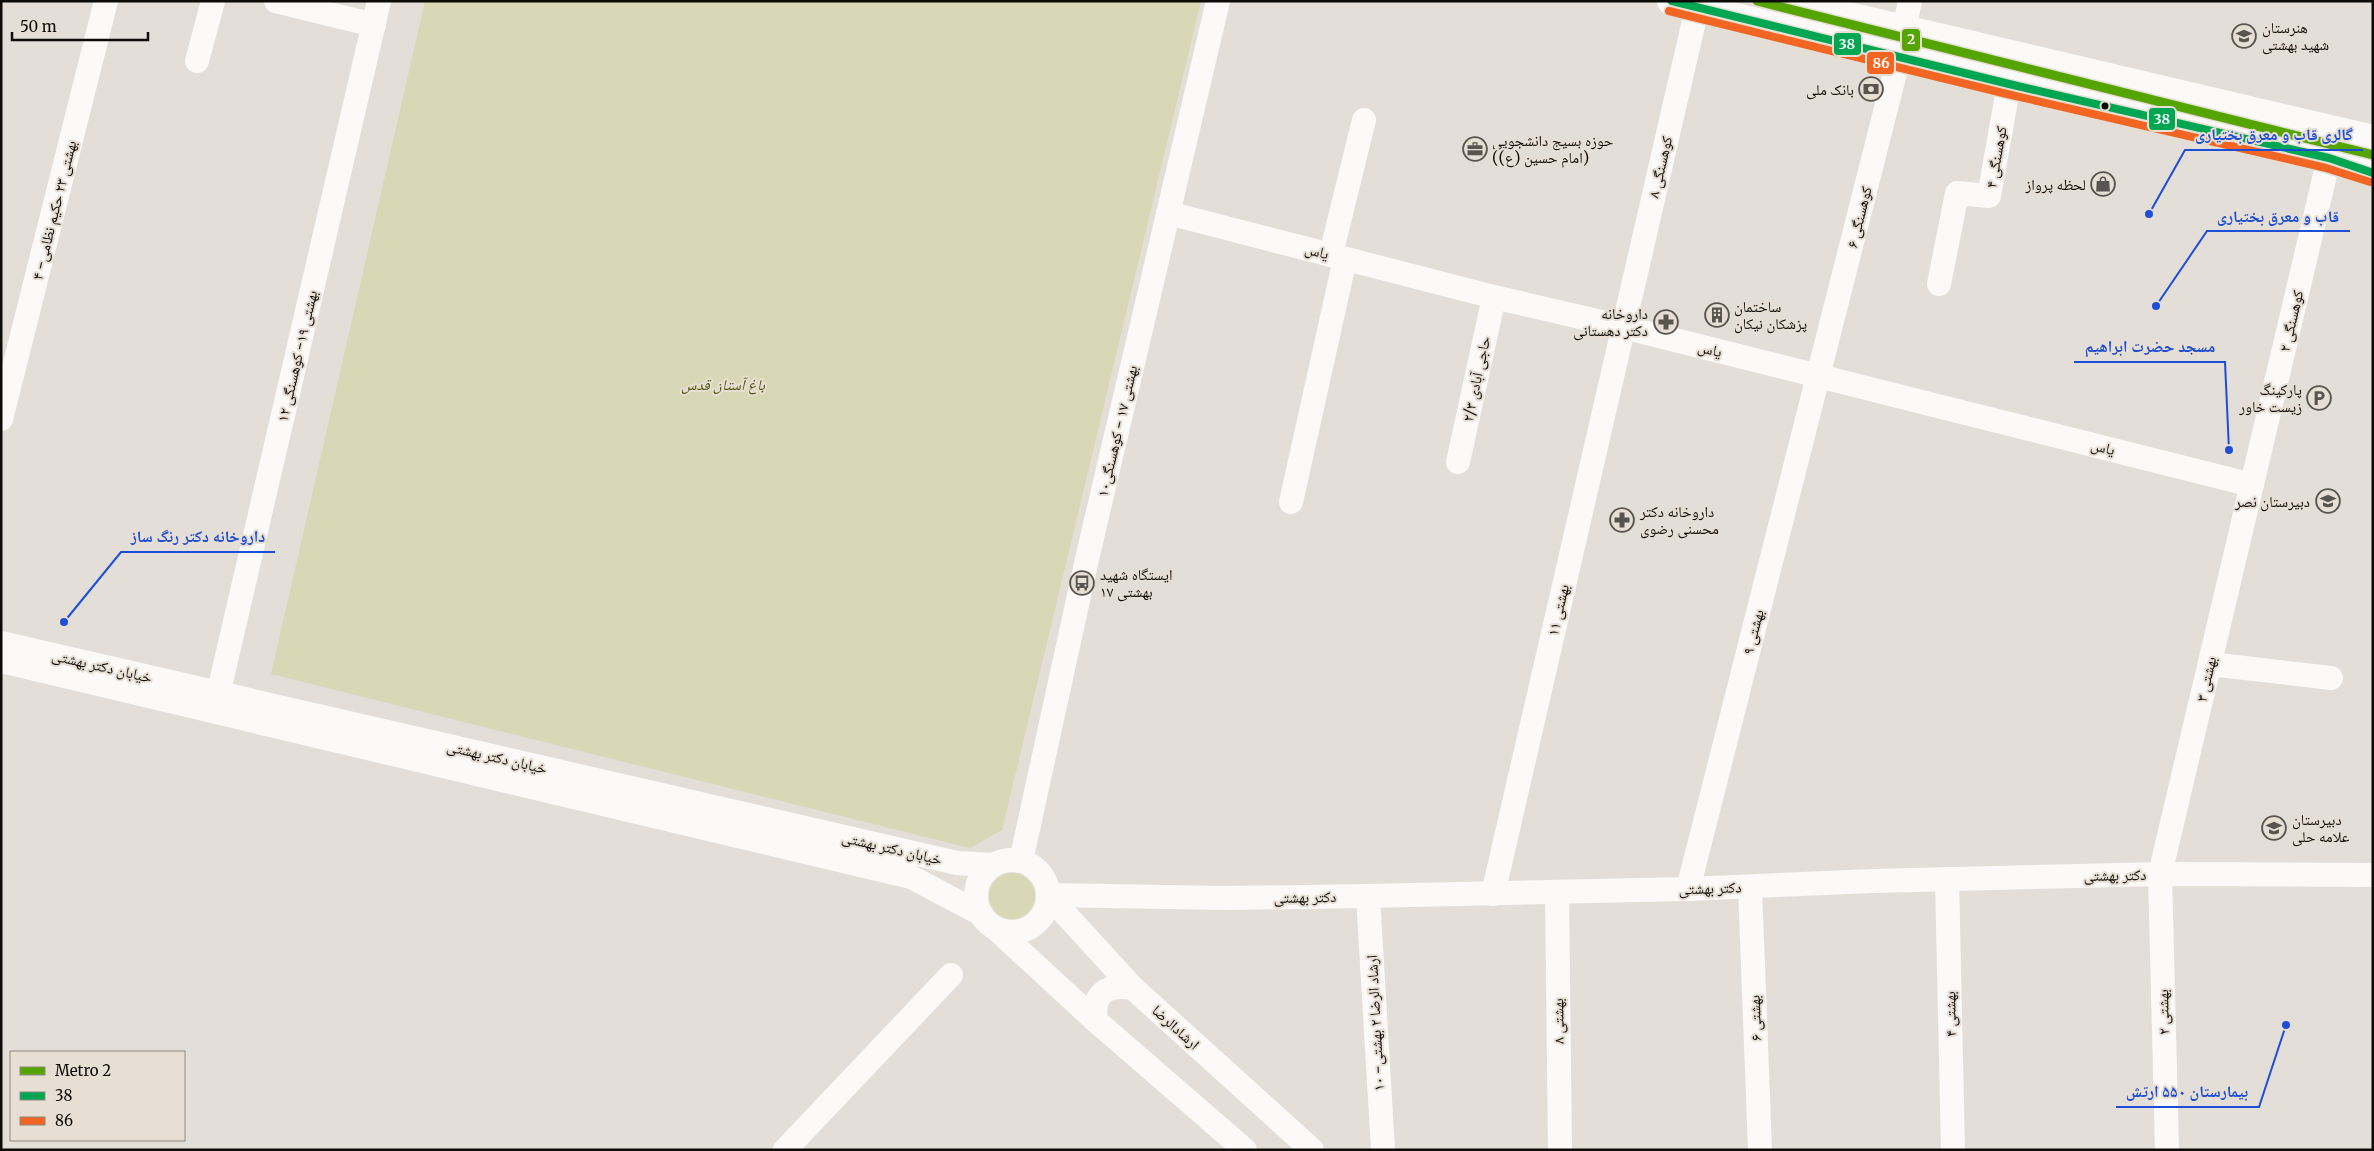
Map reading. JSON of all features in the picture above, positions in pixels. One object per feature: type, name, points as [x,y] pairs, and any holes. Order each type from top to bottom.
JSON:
[{"type":"main road","points":[[1671,1],[1899,58],[2329,158],[2373,173]]},
{"type":"main road","points":[[1785,1],[2373,140]]},
{"type":"street","name":"بهشتی ۲۳ حکیم نظامی- ۴","points":[[1,419],[106,1]]},
{"type":"street","points":[[197,61],[212,1]]},
{"type":"street","points":[[276,1],[374,25]]},
{"type":"street","name":"بهشتی ۱۹- کوهسنگی ۱۲","points":[[216,702],[379,1]]},
{"type":"street","name":"بهشتی ۱۷ - کوهسنگی۱۰","points":[[1020,861],[1087,559],[1218,1]]},
{"type":"street","points":[[1904,29],[1910,1]]},
{"type":"street","name":"کوهسنگی ۸","points":[[1623,327],[1697,8]]},
{"type":"street","name":"کوهسنگی ۶","points":[[1818,376],[1899,58]]},
{"type":"street","name":"کوهسنگی ۴","points":[[1940,284],[1957,193],[1989,196],[2009,84]]},
{"type":"street","points":[[1291,502],[1364,120]]},
{"type":"street","name":"کوهسنگی ۲","points":[[2252,484],[2329,158]]},
{"type":"street","name":"یاس","points":[[1168,213],[1443,282],[1494,297],[1623,327],[2252,484]]},
{"type":"street","name":"حاجی آبادی ۲/۳","points":[[1458,462],[1494,297]]},
{"type":"street","name":"بهشتی ۱۱","points":[[1493,894],[1623,327]]},
{"type":"street","name":"بهشتی ۹","points":[[1688,889],[1818,376]]},
{"type":"street","name":"بهشتی ۳","points":[[2160,874],[2252,484]]},
{"type":"street","name":"خیابان دکتر بهشتی","points":[[1,643],[216,702],[910,876],[988,921]]},
{"type":"street","name":"خیابان دکتر بهشتی","points":[[1,661],[216,702],[957,863],[993,865]]},
{"type":"street","points":[[2210,664],[2331,678]]},
{"type":"street","points":[[988,921],[1012,932],[1030,927],[1043,913],[1048,895],[1043,878],[1029,864],[1011,860],[993,865],[986,871],[977,887],[977,906],[988,921],[1096,1021],[1245,1150]]},
{"type":"street","name":"دکتر بهشتی","points":[[1048,895],[1216,898],[1368,896],[1557,893],[1947,879],[2160,874],[2373,875]]},
{"type":"street","name":"بهشتی ۲","points":[[2160,874],[2167,1150]]},
{"type":"street","name":"بهشتی ۴","points":[[1947,879],[1953,1150]]},
{"type":"street","name":"بهشتی ۶","points":[[1750,887],[1760,1150]]},
{"type":"street","name":"بهشتی ۸","points":[[1557,893],[1560,1150]]},
{"type":"street","name":"ارشادالرضا","points":[[1048,895],[1133,988],[1312,1150]]},
{"type":"street","name":"ارشاد الرضا ۲ بهشتی- ۱۰","points":[[1368,896],[1383,1150]]},
{"type":"street","points":[[785,1150],[951,975]]},
{"type":"street","points":[[1096,1021],[1095,1008],[1099,997],[1108,989],[1120,986],[1133,988]]},
{"type":"green space","name":"باغ آستان قدس","points":[[425,1],[1201,1],[1002,830],[970,848],[271,674]]},
{"type":"green space","points":[[1017,873],[1029,879],[1034,887],[1034,905],[1029,913],[1021,918],[1007,919],[995,913],[990,905],[989,891],[995,879],[1003,874]]},
{"type":"metro line","name":"2","points":[[1757,1],[2373,155]]},
{"type":"transit line","name":"38","points":[[1672,1],[2009,84],[2329,158],[2373,173]]},
{"type":"transit line","name":"86","points":[[1669,11],[2007,94],[2326,168],[2370,182]]},
{"type":"place","name":"هنرستان شهید بهشتی","points":[[2244,36]]},
{"type":"place","name":"بانک ملی","points":[[1871,89]]},
{"type":"place","name":"حوزه بسیج دانشجویی (امام حسین (ع))","points":[[1475,149]]},
{"type":"place","name":"لحظه پرواز","points":[[2103,184]]},
{"type":"place","name":"گالری قاب و معرق بختیاری","points":[[2149,214]]},
{"type":"place","name":"قاب و معرق بختیاری","points":[[2156,306]]},
{"type":"place","name":"ساختمان پزشکان نیکان","points":[[1717,315]]},
{"type":"place","name":"داروخانه دکتر دهستانی","points":[[1666,322]]},
{"type":"place","name":"پارکینگ زیست خاور","points":[[2319,398]]},
{"type":"place","name":"مسجد حضرت ابراهیم","points":[[2229,450]]},
{"type":"place","name":"دبیرستان نصر","points":[[2328,501]]},
{"type":"place","name":"داروخانه دکتر محسنی رضوی","points":[[1622,520]]},
{"type":"place","name":"ایستگاه شهید بهشتی ۱۷","points":[[1082,583]]},
{"type":"place","name":"داروخانه دکتر رنگ ساز","points":[[64,622]]},
{"type":"place","name":"دبیرستان علامه حلی","points":[[2274,828]]},
{"type":"place","name":"بیمارستان ۵۵۰ ارتش","points":[[2286,1025]]}]
